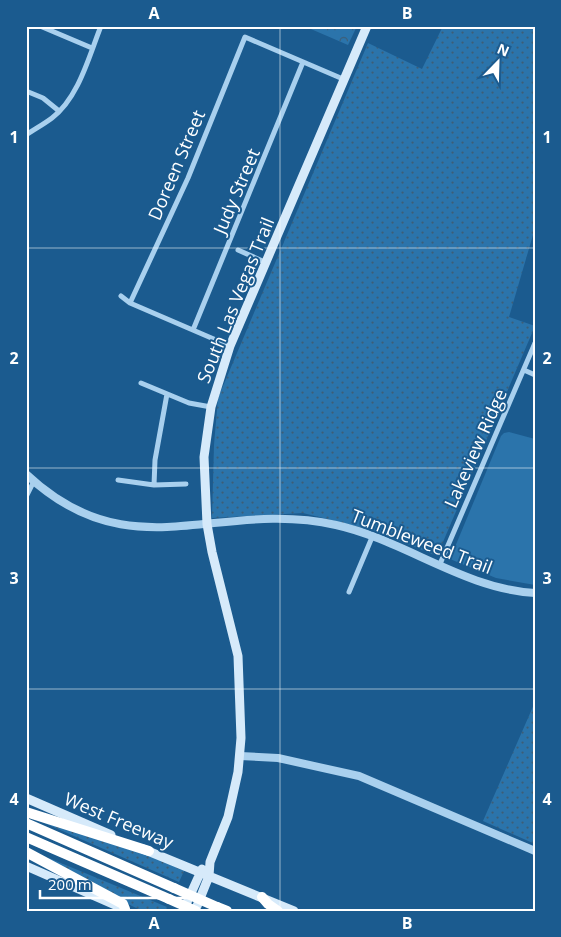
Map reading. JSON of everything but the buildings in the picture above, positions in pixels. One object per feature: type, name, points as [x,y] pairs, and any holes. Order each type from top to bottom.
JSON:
[{"type":"highway","points":[[26,812],[149,851]]},
{"type":"highway","points":[[26,823],[222,909]]},
{"type":"highway","points":[[26,837],[195,911]]},
{"type":"highway","points":[[26,852],[122,904],[127,910]]},
{"type":"highway","points":[[262,897],[278,911]]},
{"type":"main road","name":"South Las Vegas Trail","points":[[195,911],[209,876],[210,862],[228,817],[240,756],[241,712],[238,656],[212,552],[208,524],[204,457],[211,407],[230,346],[268,263],[343,79],[367,26]]},
{"type":"main road","name":"West Freeway","points":[[26,798],[262,897]]},
{"type":"main road","name":"South Las Vegas Trail","points":[[199,872],[210,862]]},
{"type":"main road","points":[[26,866],[127,910]]},
{"type":"main road","points":[[183,911],[199,872]]},
{"type":"main road","points":[[262,897],[294,911]]},
{"type":"street","points":[[40,26],[92,48]]},
{"type":"street","points":[[26,134],[59,111],[77,86],[101,26]]},
{"type":"street","name":"Doreen Street","points":[[130,303],[188,178],[244,36],[303,62]]},
{"type":"street","points":[[303,62],[343,79]]},
{"type":"street","name":"Judy Street","points":[[193,330],[303,62]]},
{"type":"street","points":[[26,91],[43,98],[59,111]]},
{"type":"street","points":[[238,250],[268,263]]},
{"type":"street","points":[[121,296],[130,303],[230,346]]},
{"type":"street","name":"Lakeview Ridge","points":[[440,564],[535,343]]},
{"type":"street","points":[[524,370],[535,375]]},
{"type":"street","points":[[141,383],[189,403],[211,407]]},
{"type":"street","points":[[154,484],[156,460],[168,394]]},
{"type":"street","name":"Tumbleweed Trail","points":[[26,474],[68,505],[112,523],[146,528],[281,518],[333,524],[373,535],[496,586],[535,593]]},
{"type":"street","points":[[26,497],[34,480]]},
{"type":"street","points":[[118,480],[154,484],[186,484]]},
{"type":"street","points":[[349,592],[373,535]]},
{"type":"street","points":[[240,756],[278,758],[359,776],[535,851]]},
{"type":"green space","points":[[304,26],[357,26],[348,45]]},
{"type":"green space","points":[[443,26],[535,26],[535,228],[509,317],[535,326],[437,556],[375,531],[303,513],[212,518],[214,445],[218,398],[368,43],[422,69]]},
{"type":"green space","points":[[509,432],[535,439],[535,585],[496,578],[450,559],[501,436]]},
{"type":"green space","points":[[535,702],[535,844],[483,821]]},
{"type":"green space","points":[[26,815],[115,843],[185,869],[179,882]]},
{"type":"green space","points":[[27,849],[167,907],[166,911],[143,911]]}]
